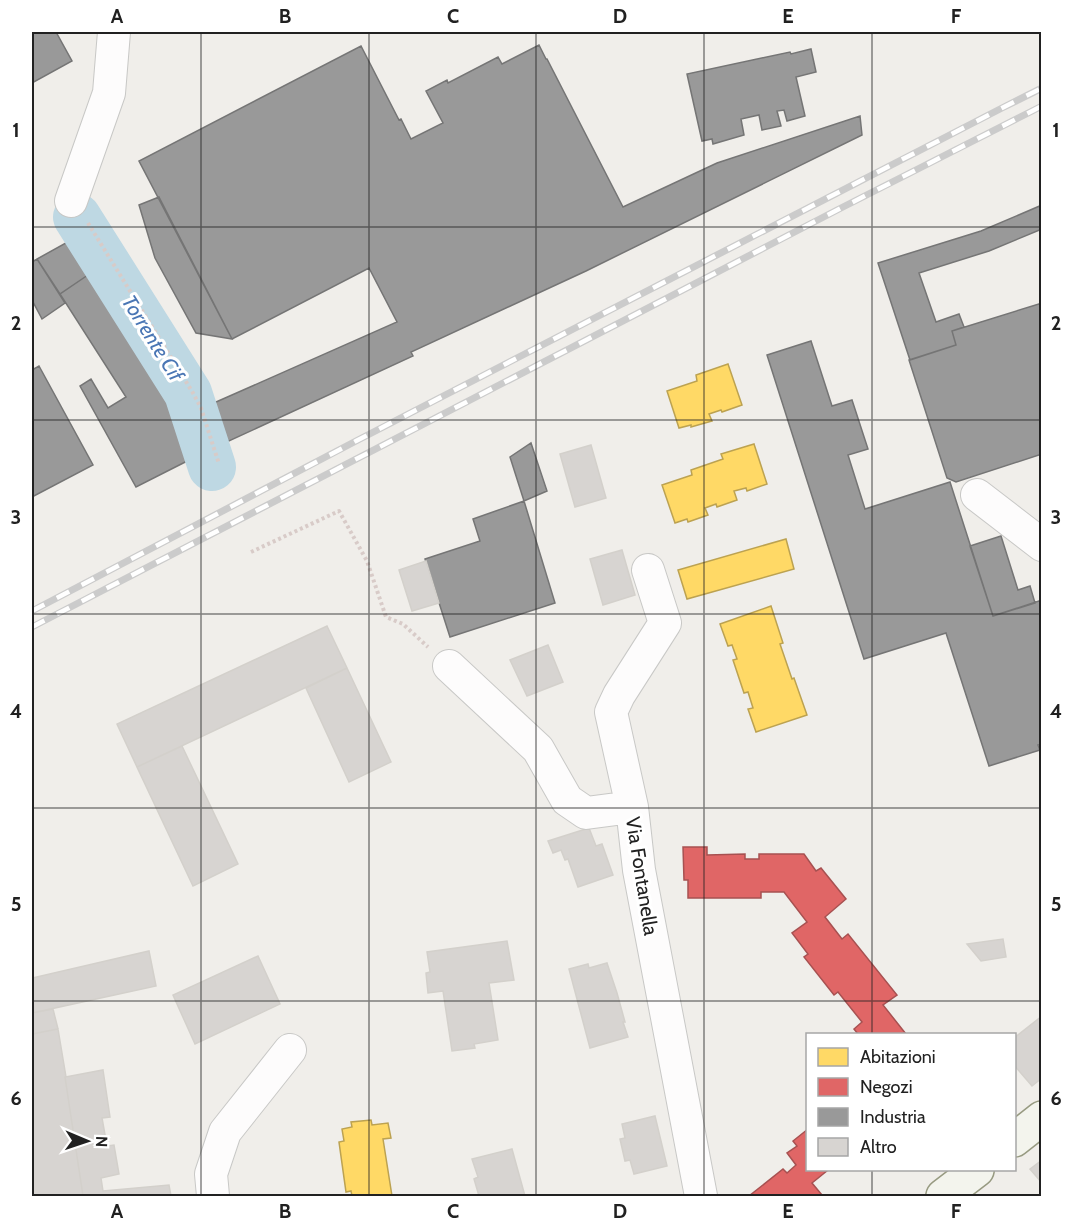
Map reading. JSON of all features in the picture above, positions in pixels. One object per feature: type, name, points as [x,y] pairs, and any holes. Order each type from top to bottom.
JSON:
[{"type":"main road","points":[[1016,1138],[1041,1118]]},
{"type":"main road","points":[[943,1197],[976,1171]]},
{"type":"street","points":[[71,201],[110,93],[114,32]]},
{"type":"street","points":[[976,495],[1041,545]]},
{"type":"street","name":"Via Fontanella","points":[[648,570],[665,623],[619,695],[611,712],[632,807],[639,870],[700,1197]]},
{"type":"street","points":[[449,666],[538,749],[567,800],[586,813],[632,807]]},
{"type":"street","points":[[213,1197],[211,1174],[225,1132],[290,1050]]},
{"type":"path","points":[[71,201],[81,213],[193,393],[201,408],[219,464]]},
{"type":"path","points":[[251,552],[339,511],[367,561],[386,617],[403,624],[449,666]]},
{"type":"building: Abitazioni","points":[[728,364],[742,405],[709,414],[712,421],[679,428],[667,391],[697,381],[696,375]]},
{"type":"building: Abitazioni","points":[[754,444],[767,484],[747,491],[746,488],[734,491],[737,500],[717,507],[716,504],[705,508],[708,515],[688,522],[687,519],[675,523],[662,485],[692,475],[691,470],[723,459],[721,454]]},
{"type":"building: Abitazioni","points":[[786,539],[794,569],[687,599],[678,570]]},
{"type":"building: Abitazioni","points":[[771,606],[783,643],[780,644],[807,715],[756,732],[748,709],[753,708],[748,692],[744,693],[733,660],[737,659],[732,645],[728,646],[720,624]]},
{"type":"building: Abitazioni","points":[[371,1120],[372,1125],[388,1123],[391,1138],[383,1139],[392,1196],[352,1196],[351,1191],[346,1192],[339,1142],[344,1141],[342,1129],[352,1127],[351,1122]]},
{"type":"building: Negozi","points":[[683,847],[707,847],[707,855],[745,854],[745,859],[759,859],[759,854],[804,854],[816,871],[821,868],[846,899],[825,917],[842,939],[848,934],[897,995],[883,1005],[905,1033],[857,1033],[854,1029],[862,1022],[838,992],[834,995],[804,957],[808,954],[792,933],[807,922],[784,892],[761,892],[761,898],[688,898],[688,880],[684,880]]},
{"type":"building: Negozi","points":[[806,1131],[806,1171],[827,1171],[812,1183],[822,1195],[749,1196],[783,1169],[787,1173],[796,1165],[787,1153],[797,1146],[793,1141]]},
{"type":"building: Industria","points":[[32,32],[56,32],[72,61],[32,83]]},
{"type":"building: Industria","points":[[539,45],[623,207],[717,163],[860,116],[862,135],[586,271],[411,352],[413,356],[218,446],[207,406],[397,322],[369,268],[232,339],[139,161],[361,46],[411,139],[443,123],[426,91],[447,80],[448,83],[498,57],[502,64]]},
{"type":"building: Industria","points":[[811,49],[816,72],[796,77],[805,116],[787,121],[784,110],[777,111],[781,126],[762,130],[759,115],[741,119],[744,135],[713,144],[712,139],[702,141],[687,74]]},
{"type":"building: Industria","points":[[159,197],[232,339],[196,333],[155,258],[139,205]]},
{"type":"building: Industria","points":[[1042,205],[1042,229],[989,251],[919,273],[936,322],[959,314],[964,327],[952,331],[956,345],[910,360],[878,263],[981,231]]},
{"type":"building: Industria","points":[[82,234],[108,275],[94,284],[88,275],[60,294],[37,259]]},
{"type":"building: Industria","points":[[37,259],[65,303],[42,319],[32,300],[32,262]]},
{"type":"building: Industria","points":[[111,274],[181,386],[201,454],[136,487],[80,386],[91,379],[108,408],[126,397],[60,294],[88,275],[94,284]]},
{"type":"building: Industria","points":[[1042,303],[1042,454],[956,482],[947,478],[909,360],[956,345],[952,331]]},
{"type":"building: Industria","points":[[811,341],[832,406],[852,400],[868,449],[848,455],[865,509],[950,482],[993,616],[1042,600],[1042,744],[1038,745],[1040,750],[989,766],[946,633],[864,659],[767,355]]},
{"type":"building: Industria","points":[[39,366],[93,465],[32,497],[32,370]]},
{"type":"building: Industria","points":[[531,443],[547,491],[524,501],[510,457]]},
{"type":"building: Industria","points":[[524,501],[555,603],[450,637],[425,559],[480,541],[473,519]]},
{"type":"building: Industria","points":[[1001,536],[1018,590],[1030,586],[1035,603],[993,616],[970,546]]},
{"type":"building: Altro","points":[[591,445],[606,498],[575,507],[560,454]]},
{"type":"building: Altro","points":[[622,550],[635,595],[603,605],[590,559]]},
{"type":"building: Altro","points":[[426,561],[439,603],[412,611],[399,570]]},
{"type":"building: Altro","points":[[327,626],[347,668],[137,767],[117,724]]},
{"type":"building: Altro","points":[[548,645],[563,682],[527,696],[510,660]]},
{"type":"building: Altro","points":[[347,668],[391,762],[349,782],[306,688]]},
{"type":"building: Altro","points":[[182,746],[238,864],[193,886],[137,767]]},
{"type":"building: Altro","points":[[589,828],[596,846],[602,844],[613,875],[578,887],[568,859],[565,860],[561,850],[553,853],[548,841]]},
{"type":"building: Altro","points":[[1003,939],[1006,957],[981,961],[967,944]]},
{"type":"building: Altro","points":[[507,941],[514,980],[489,983],[498,1040],[474,1044],[475,1048],[452,1051],[443,991],[428,993],[426,973],[430,972],[427,952]]},
{"type":"building: Altro","points":[[149,951],[156,986],[32,1013],[32,978]]},
{"type":"building: Altro","points":[[258,956],[280,1004],[195,1044],[173,995]]},
{"type":"building: Altro","points":[[607,963],[628,1037],[590,1048],[569,969],[588,964],[589,968]]},
{"type":"building: Altro","points":[[53,1009],[58,1029],[32,1034],[32,1013]]},
{"type":"building: Altro","points":[[1042,1016],[1042,1078],[1032,1086],[1016,1067],[1016,1036]]},
{"type":"building: Altro","points":[[58,1029],[83,1196],[32,1196],[32,1034]]},
{"type":"building: Altro","points":[[103,1070],[110,1117],[102,1118],[107,1146],[114,1145],[119,1174],[101,1178],[103,1191],[169,1185],[171,1196],[83,1196],[65,1077]]},
{"type":"building: Altro","points":[[655,1116],[667,1166],[634,1174],[630,1160],[625,1161],[620,1139],[625,1138],[622,1124]]},
{"type":"building: Altro","points":[[512,1149],[525,1196],[479,1196],[474,1179],[478,1177],[472,1159]]},
{"type":"building: Altro","points":[[1042,1160],[1042,1183],[1030,1169]]},
{"type":"waterway","name":"Torrente Cif","points":[[77,217],[188,393],[212,467]]},
{"type":"railway","points":[[32,611],[356,441],[1042,88]]},
{"type":"railway","points":[[32,627],[1042,106]]}]
